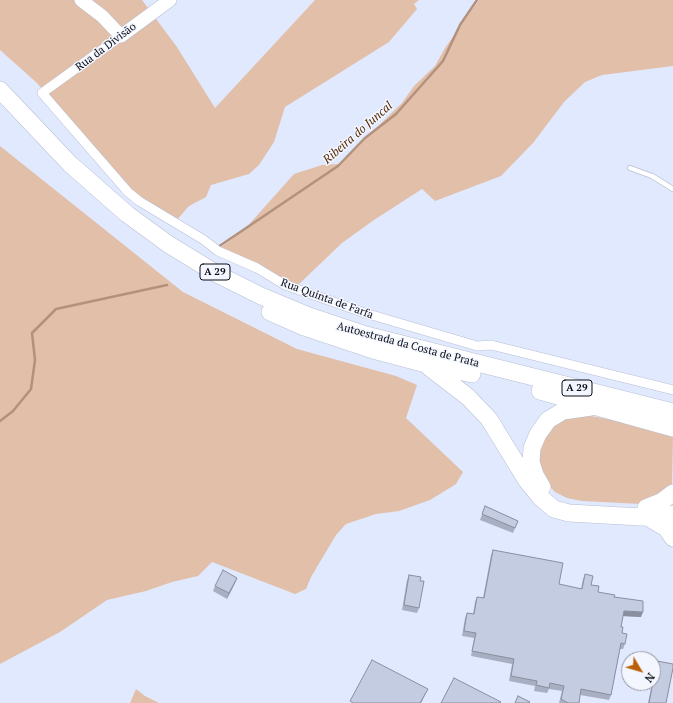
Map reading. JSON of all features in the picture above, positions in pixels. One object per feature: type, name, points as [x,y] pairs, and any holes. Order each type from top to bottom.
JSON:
[{"type":"highway","name":"Autoestrada da Costa de Prata","points":[[0,90],[70,164],[128,214],[168,244],[217,274],[261,296],[309,316],[366,335],[673,412]]},
{"type":"highway","name":"Autoestrada da Costa de Prata","points":[[0,106],[64,173],[121,223],[161,252],[220,288],[304,328],[426,364],[463,371],[539,390],[673,428]]},
{"type":"highway","points":[[426,364],[468,397],[489,419],[527,481],[540,497],[554,509],[569,513],[646,512],[673,493]]},
{"type":"highway","points":[[596,407],[563,411],[548,420],[538,434],[532,448],[531,462],[535,475],[542,488],[553,497],[565,503],[646,512],[666,518],[673,514]]},
{"type":"highway","points":[[646,512],[666,528],[673,538]]},
{"type":"street","points":[[81,0],[102,16],[121,36]]},
{"type":"street","name":"Rua da Divisão","points":[[42,93],[170,0]]},
{"type":"street","name":"Rua Quinta de Farfa","points":[[42,93],[128,192],[139,201],[204,240],[218,251],[257,268],[285,285],[365,313],[477,346],[492,345],[673,390]]},
{"type":"lane","points":[[630,168],[652,176],[673,189]]},
{"type":"shaded area","points":[[0,0],[142,0],[177,47],[215,108],[315,0],[419,0],[414,4],[417,9],[389,42],[285,107],[274,142],[259,165],[249,174],[211,185],[206,197],[189,206],[176,221],[136,196],[77,132],[37,83],[0,50]]},
{"type":"shaded area","points":[[479,0],[673,0],[673,66],[602,75],[585,82],[564,102],[533,143],[501,176],[435,201],[422,189],[342,243],[297,286],[220,248],[244,230],[294,174],[322,165],[339,164],[402,103],[414,86],[435,66],[445,48]]},
{"type":"shaded area","points":[[0,146],[183,292],[297,349],[396,376],[417,385],[406,418],[463,472],[456,484],[430,500],[399,511],[376,514],[346,524],[336,535],[311,577],[306,589],[295,594],[212,562],[198,576],[172,582],[146,591],[107,600],[60,632],[0,664]]},
{"type":"shaded area","points":[[580,414],[613,420],[673,436],[672,484],[662,495],[641,504],[582,501],[567,498],[555,492],[543,479],[538,455],[538,443],[553,423]]},
{"type":"shaded area","points":[[136,689],[145,696],[159,703],[130,703]]},
{"type":"building","points":[[485,506],[518,521],[515,528],[482,514]]},
{"type":"building","points":[[493,550],[563,563],[559,584],[582,589],[585,574],[593,576],[591,585],[599,586],[598,592],[615,595],[614,597],[643,601],[643,612],[624,611],[621,627],[623,627],[622,633],[627,634],[625,644],[621,643],[611,695],[581,689],[579,703],[568,703],[561,699],[564,686],[550,683],[549,688],[536,685],[537,681],[511,676],[514,659],[472,651],[476,633],[464,631],[467,613],[474,614],[477,597],[484,598]]},
{"type":"building","points":[[223,570],[237,578],[229,593],[215,586]]},
{"type":"building","points":[[409,575],[421,577],[420,581],[424,581],[419,608],[404,605]]},
{"type":"building","points":[[372,660],[428,689],[420,703],[353,703],[350,701]]},
{"type":"building","points":[[661,662],[673,664],[666,703],[649,703],[651,691],[661,691]]},
{"type":"building","points":[[454,678],[501,702],[441,703]]},
{"type":"building","points":[[518,696],[530,702],[515,703]]},
{"type":"waterway","name":"Ribeira do Juncal","points":[[218,247],[338,166],[365,138],[396,114],[443,61],[460,25],[477,0]]},
{"type":"waterway","name":"Ribeira do Juncal","points":[[0,421],[13,411],[31,389],[35,360],[32,333],[56,309],[167,285]]}]
